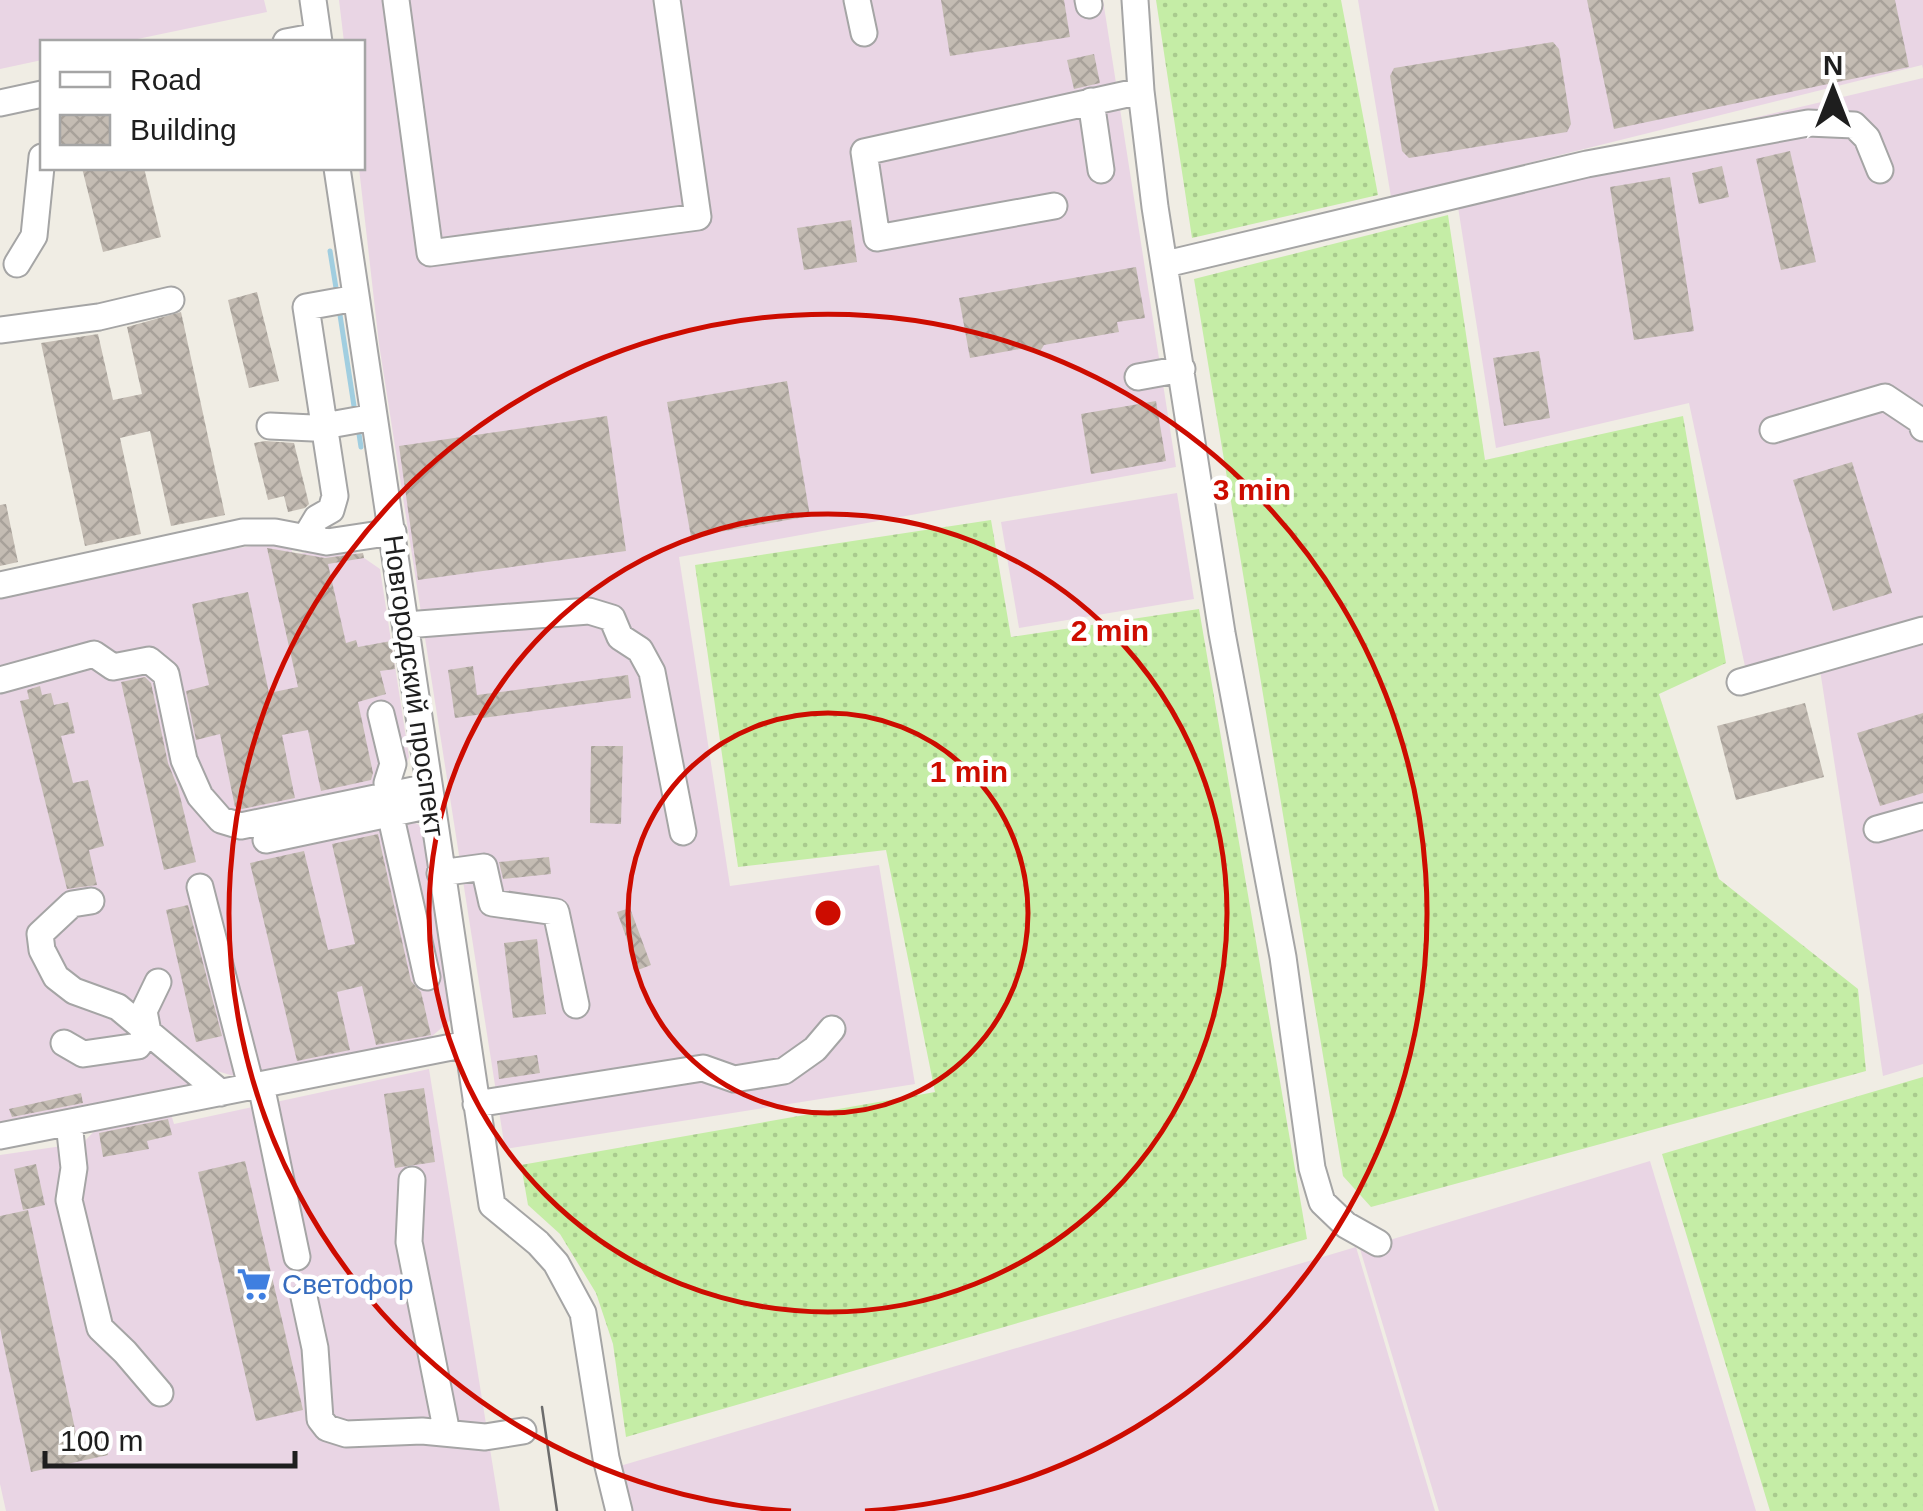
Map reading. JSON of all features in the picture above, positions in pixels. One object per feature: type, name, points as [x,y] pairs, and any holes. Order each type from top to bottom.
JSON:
[{"type":"street","points":[[312,0],[318,39]]},
{"type":"street","points":[[396,0],[430,253],[698,216],[666,0]]},
{"type":"street","points":[[857,0],[864,33]]},
{"type":"street","points":[[1135,0],[1155,207],[1222,633],[1282,956],[1312,1168],[1322,1202],[1346,1225],[1378,1243]]},
{"type":"street","points":[[1054,206],[877,238],[864,152],[1141,91]]},
{"type":"street","points":[[0,103],[40,94]]},
{"type":"street","points":[[1090,102],[1101,170]]},
{"type":"street","points":[[1166,264],[1586,164],[1808,123],[1854,125],[1867,138],[1880,170]]},
{"type":"street","points":[[17,264],[34,236],[41,170]]},
{"type":"street","name":"Новгородский проспект","points":[[337,170],[406,625],[430,708],[430,796],[492,1205],[556,1263],[583,1313],[606,1458],[619,1511]]},
{"type":"street","points":[[305,538],[317,518],[331,510],[335,496],[306,307],[356,298]]},
{"type":"street","points":[[0,330],[99,318],[171,300]]},
{"type":"street","points":[[1138,377],[1182,370]]},
{"type":"street","points":[[1773,430],[1885,397],[1921,422],[1923,428]]},
{"type":"street","points":[[270,426],[324,426],[374,417]]},
{"type":"street","points":[[0,585],[243,532],[274,532],[328,542],[393,532]]},
{"type":"street","points":[[406,625],[589,611],[612,618],[620,636],[640,650],[652,672],[683,832]]},
{"type":"street","points":[[1740,682],[1923,630]]},
{"type":"street","points":[[0,680],[94,654],[113,667],[149,660],[166,674],[184,760],[200,796],[221,820],[241,826],[430,796]]},
{"type":"street","points":[[381,714],[394,764],[387,782],[390,804],[428,977]]},
{"type":"street","points":[[266,840],[390,804]]},
{"type":"street","points":[[1877,829],[1923,816]]},
{"type":"street","points":[[440,873],[484,867],[492,903],[556,912],[576,1005]]},
{"type":"street","points":[[200,887],[256,1086],[297,1258]]},
{"type":"street","points":[[91,901],[72,904],[40,934],[42,950],[56,977],[74,991],[118,1007],[220,1092]]},
{"type":"street","points":[[64,1043],[83,1054],[138,1046],[148,1032],[144,1011],[158,982]]},
{"type":"street","points":[[476,1104],[703,1068],[734,1079],[784,1072],[815,1049],[832,1028]]},
{"type":"street","points":[[0,1136],[467,1044]]},
{"type":"street","points":[[69,1122],[74,1168],[70,1200],[100,1328],[160,1393]]},
{"type":"street","points":[[412,1180],[409,1242],[447,1432]]},
{"type":"street","points":[[304,1298],[315,1348],[320,1419],[327,1428],[346,1434],[447,1432],[484,1437],[524,1431]]},
{"type":"shaded area","points":[[0,0],[264,0],[267,12],[133,40],[40,40],[40,60],[0,69]]},
{"type":"shaded area","points":[[339,0],[1103,0],[1176,467],[679,557],[730,886],[879,865],[915,1084],[505,1149],[379,344],[359,170],[365,170],[365,40],[344,40]]},
{"type":"shaded area","points":[[1358,0],[1923,0],[1923,69],[1922,65],[1391,197]]},
{"type":"shaded area","points":[[1923,78],[1923,616],[1746,671],[1689,403],[1496,448],[1458,207],[1588,157]]},
{"type":"shaded area","points":[[1177,493],[1194,599],[1019,628],[1001,522]]},
{"type":"shaded area","points":[[288,540],[293,554],[351,549],[380,569],[409,757],[400,780],[405,817],[421,826],[452,1019],[431,1037],[257,1075],[237,1077],[210,1069],[197,1086],[0,1126],[0,595],[102,570]]},
{"type":"shaded area","points":[[1923,639],[1923,1064],[1883,1076],[1820,670]]},
{"type":"shaded area","points":[[429,1069],[500,1511],[6,1511],[0,1484],[0,1155],[83,1143],[100,1125],[170,1111],[174,1124]]},
{"type":"shaded area","points":[[1650,1161],[1756,1511],[1439,1511],[1360,1249]]},
{"type":"shaded area","points":[[1356,1247],[1435,1511],[627,1511],[620,1466]]},
{"type":"green space","points":[[1156,0],[1341,0],[1378,195],[1192,238]]},
{"type":"green space","points":[[1448,215],[1485,460],[1683,416],[1726,663],[1659,694],[1719,879],[1858,989],[1866,1071],[1371,1207],[1343,1176],[1194,279]]},
{"type":"green space","points":[[991,520],[1011,637],[1199,609],[1307,1239],[626,1437],[613,1344],[596,1293],[560,1234],[528,1205],[521,1165],[935,1092],[886,850],[738,867],[695,565]]},
{"type":"green space","points":[[1923,1077],[1923,1511],[1770,1511],[1662,1154]]},
{"type":"building","points":[[941,0],[1064,0],[1070,37],[950,56]]},
{"type":"building","points":[[1587,0],[1895,0],[1909,67],[1614,129]]},
{"type":"building","points":[[1553,42],[1559,49],[1571,124],[1567,132],[1409,158],[1402,151],[1390,76],[1394,68]]},
{"type":"building","points":[[1094,54],[1100,83],[1074,89],[1067,60]]},
{"type":"building","points":[[1790,151],[1816,262],[1781,270],[1756,159]]},
{"type":"building","points":[[1722,166],[1729,197],[1699,204],[1692,173]]},
{"type":"building","points":[[82,170],[144,170],[161,237],[103,252]]},
{"type":"building","points":[[1670,177],[1694,331],[1634,340],[1610,187]]},
{"type":"building","points":[[851,220],[857,262],[804,270],[797,228]]},
{"type":"building","points":[[1136,267],[1145,318],[1117,322],[1119,332],[1044,345],[1039,353],[1031,347],[970,358],[959,298]]},
{"type":"building","points":[[257,292],[279,381],[249,388],[228,300]]},
{"type":"building","points":[[181,312],[225,515],[171,526],[150,431],[120,438],[141,534],[85,546],[41,343],[98,334],[113,400],[142,394],[127,327]]},
{"type":"building","points":[[1539,351],[1550,418],[1504,426],[1493,358]]},
{"type":"building","points":[[787,381],[810,516],[691,537],[667,402]]},
{"type":"building","points":[[1156,401],[1166,461],[1091,474],[1081,414]]},
{"type":"building","points":[[607,416],[626,551],[418,580],[399,446]]},
{"type":"building","points":[[254,443],[294,443],[309,504],[305,508],[288,512],[284,496],[268,500]]},
{"type":"building","points":[[1852,462],[1892,593],[1833,611],[1793,480]]},
{"type":"building","points":[[6,504],[18,562],[0,566],[0,505]]},
{"type":"building","points":[[267,548],[325,558],[363,553],[364,558],[328,564],[346,643],[356,640],[358,647],[391,641],[395,669],[380,671],[386,694],[358,702],[373,773],[371,780],[321,791],[308,730],[282,735],[295,798],[242,809],[235,807],[220,734],[196,740],[186,691],[209,685],[192,604],[248,592],[269,693],[298,687]]},
{"type":"building","points":[[473,666],[477,695],[628,675],[631,698],[483,718],[483,714],[455,718],[448,670]]},
{"type":"building","points":[[145,677],[151,683],[168,763],[196,862],[164,870],[121,682]]},
{"type":"building","points":[[40,686],[42,695],[51,693],[54,705],[68,702],[75,733],[61,736],[73,783],[88,780],[104,846],[89,850],[97,885],[67,889],[20,701],[29,699],[27,690]]},
{"type":"building","points":[[1805,703],[1824,777],[1736,800],[1717,726]]},
{"type":"building","points":[[1923,713],[1923,793],[1880,806],[1857,733]]},
{"type":"building","points":[[591,746],[623,746],[621,824],[590,823]]},
{"type":"building","points":[[378,834],[411,981],[421,992],[431,1035],[376,1045],[362,986],[337,992],[350,1050],[297,1061],[250,863],[304,851],[328,950],[355,944],[332,844]]},
{"type":"building","points":[[549,857],[551,874],[503,879],[499,862]]},
{"type":"building","points":[[188,905],[222,1036],[196,1042],[166,910]]},
{"type":"building","points":[[630,908],[651,965],[638,970],[617,912]]},
{"type":"building","points":[[537,939],[546,1014],[513,1018],[504,943]]},
{"type":"building","points":[[537,1055],[540,1073],[499,1079],[497,1061]]},
{"type":"building","points":[[424,1088],[435,1162],[395,1168],[384,1094]]},
{"type":"building","points":[[81,1093],[83,1103],[12,1117],[9,1109]]},
{"type":"building","points":[[168,1119],[172,1135],[147,1141],[149,1149],[103,1157],[99,1133]]},
{"type":"building","points":[[245,1161],[303,1410],[256,1421],[198,1172]]},
{"type":"building","points":[[36,1164],[45,1205],[23,1210],[14,1169]]},
{"type":"building","points":[[28,1210],[78,1443],[104,1437],[108,1455],[31,1472],[0,1328],[0,1216]]},
{"type":"waterway","points":[[330,251],[336,288]]},
{"type":"waterway","points":[[340,315],[354,406]]},
{"type":"waterway","points":[[359,434],[361,447]]},
{"type":"tram line","points":[[542,1407],[557,1511]]},
{"type":"place","name":"Светофор","points":[[254,1284]]}]
